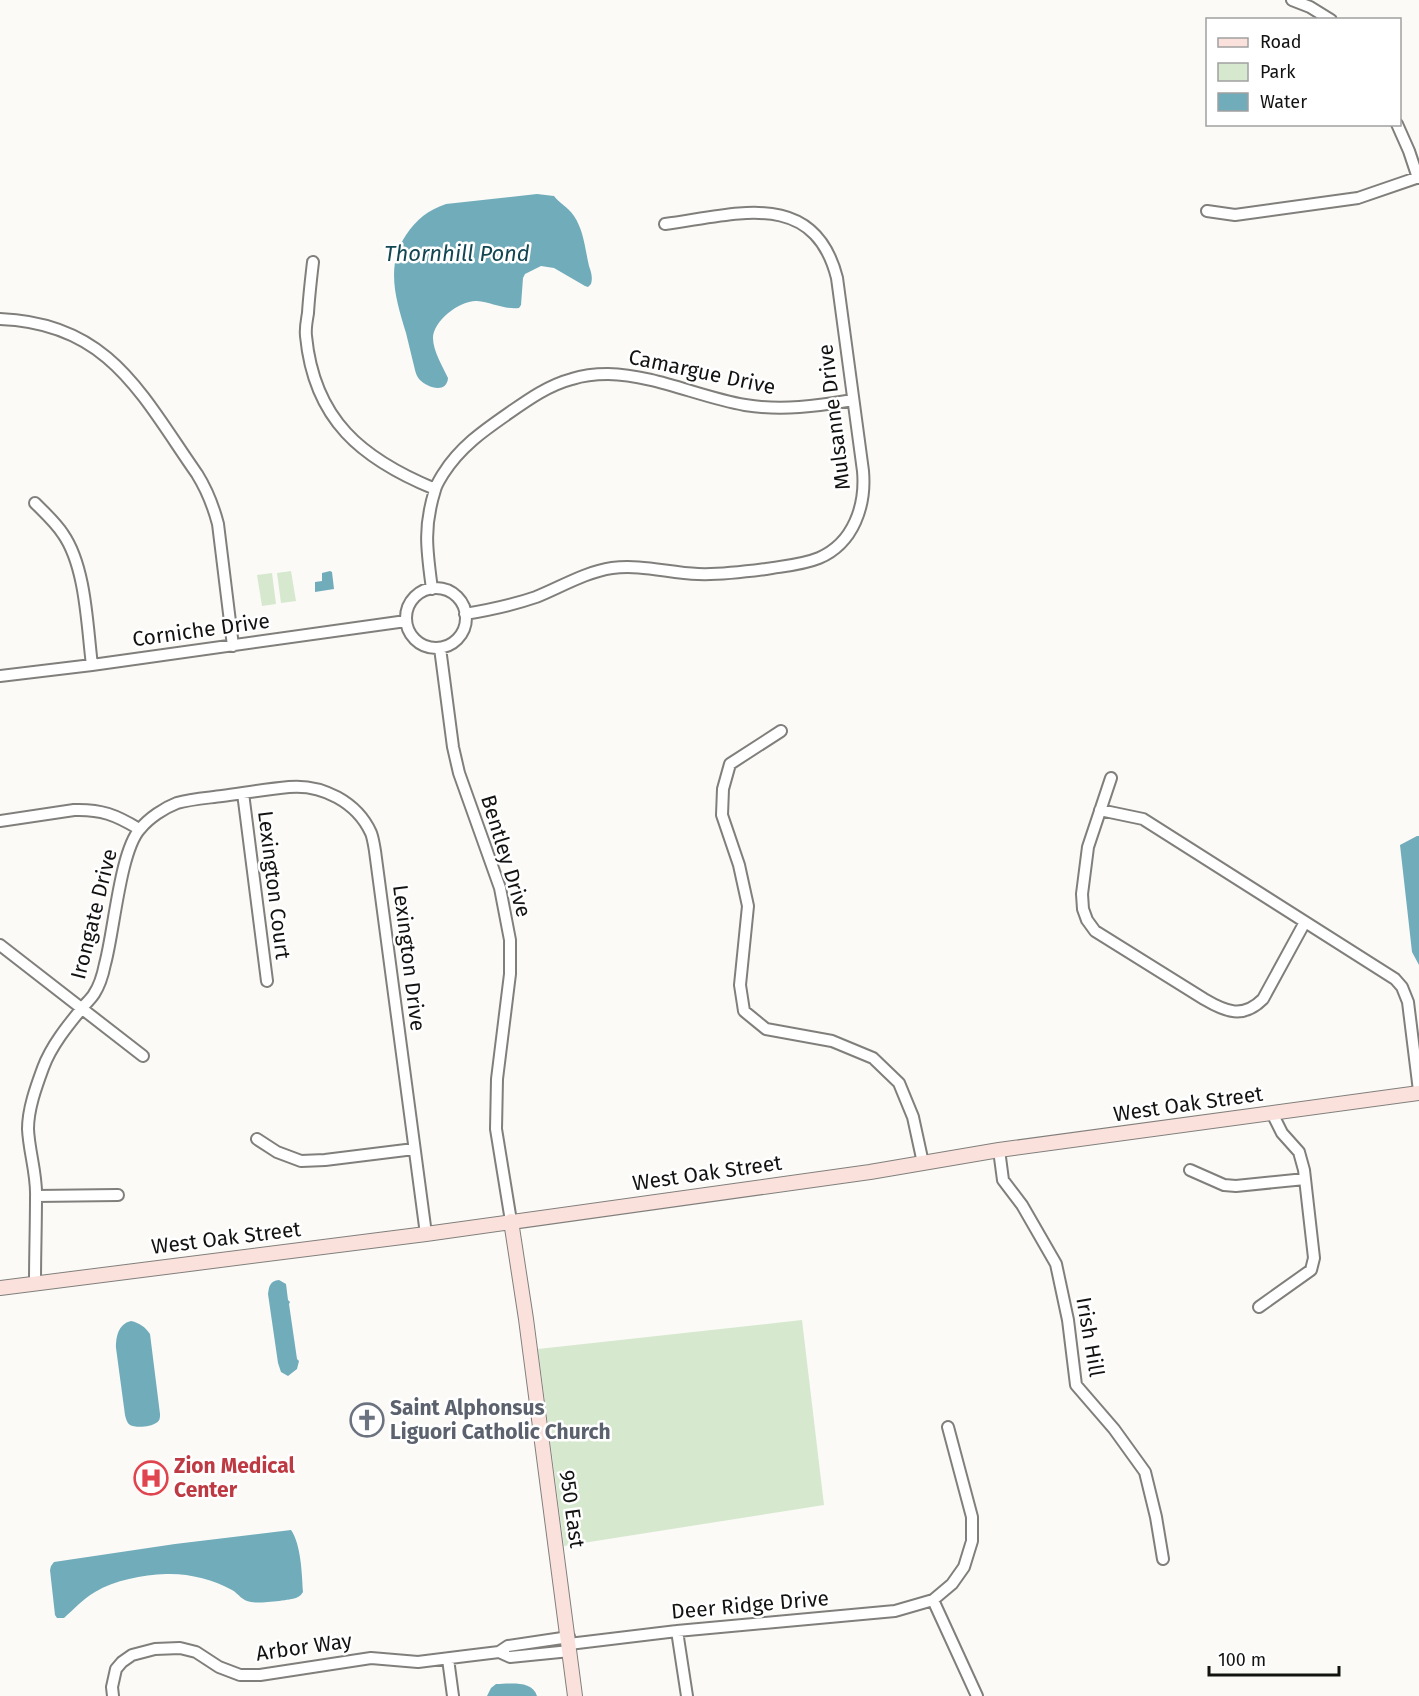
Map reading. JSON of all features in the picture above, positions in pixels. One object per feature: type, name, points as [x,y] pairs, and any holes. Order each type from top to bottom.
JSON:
[{"type":"main road","name":"West Oak Street","points":[[0,1288],[426,1234],[923,1164],[999,1150],[1419,1092]]},
{"type":"main road","name":"950 East","points":[[511,1221],[526,1314],[575,1696]]},
{"type":"street","points":[[1292,0],[1310,7],[1328,18]]},
{"type":"street","points":[[1207,210],[1235,215],[1358,198],[1418,177],[1397,126]]},
{"type":"street","name":"Mulsanne Drive","points":[[465,614],[511,605],[602,570],[639,567],[695,574],[735,573],[806,562],[831,552],[854,526],[863,501],[863,471],[837,278],[834,266],[822,242],[801,223],[774,213],[757,212],[665,224]]},
{"type":"street","points":[[313,262],[306,334],[310,363],[327,407],[340,426],[373,457],[405,477],[435,489]]},
{"type":"street","points":[[0,319],[24,320],[47,325],[84,341],[119,367],[140,392],[206,488],[213,506],[218,524],[234,646]]},
{"type":"street","name":"Camargue Drive","points":[[432,589],[426,532],[435,489],[456,455],[477,435],[542,392],[572,379],[607,374],[642,378],[731,402],[772,408],[801,408],[853,400]]},
{"type":"street","points":[[35,503],[63,534],[74,553],[80,573],[92,665]]},
{"type":"street","points":[[432,589],[443,589],[457,597],[461,601],[465,614],[464,629],[459,637],[440,648],[419,643],[408,630],[406,621],[412,600],[426,590],[432,589]]},
{"type":"street","name":"Corniche Drive","points":[[0,676],[406,621]]},
{"type":"street","name":"Bentley Drive","points":[[440,648],[453,747],[459,773],[500,888],[510,940],[510,974],[497,1079],[496,1129],[511,1221]]},
{"type":"street","points":[[781,731],[730,764],[723,789],[722,815],[740,865],[748,906],[740,985],[744,1011],[766,1029],[832,1041],[873,1058],[899,1083],[914,1117],[923,1164]]},
{"type":"street","points":[[1111,778],[1088,847],[1082,894],[1083,909],[1095,931],[1221,1009],[1232,1012],[1245,1011],[1256,1006],[1263,999],[1305,922]]},
{"type":"street","name":"Lexington Drive","points":[[243,793],[291,787],[318,789],[350,806],[363,820],[371,834],[426,1234]]},
{"type":"street","name":"Irongate Drive","points":[[35,1283],[36,1196],[28,1129],[32,1106],[47,1058],[94,994],[103,972],[124,867],[131,845],[139,829],[160,812],[176,804],[243,793]]},
{"type":"street","name":"Lexington Court","points":[[243,793],[267,981]]},
{"type":"street","points":[[0,821],[86,810],[110,813],[139,829]]},
{"type":"street","points":[[1100,810],[1143,819],[1395,979],[1402,987],[1408,1002],[1419,1092]]},
{"type":"street","points":[[0,945],[143,1056]]},
{"type":"street","points":[[1259,1307],[1311,1270],[1314,1258],[1305,1179],[1299,1152],[1282,1133],[1272,1113]]},
{"type":"street","points":[[257,1139],[277,1152],[301,1161],[414,1149]]},
{"type":"street","name":"Irish Hill","points":[[999,1150],[1004,1180],[1022,1205],[1056,1264],[1068,1320],[1076,1385],[1114,1429],[1145,1472],[1163,1558]]},
{"type":"street","points":[[1190,1170],[1224,1185],[1236,1186],[1305,1179]]},
{"type":"street","points":[[36,1196],[118,1195]]},
{"type":"street","points":[[948,1426],[972,1517],[972,1541],[964,1567],[952,1584],[933,1600],[977,1696]]},
{"type":"street","name":"Deer Ridge Drive","points":[[570,1644],[678,1631],[895,1611],[933,1600]]},
{"type":"street","points":[[678,1631],[687,1696]]},
{"type":"street","name":"Arbor Way","points":[[113,1696],[112,1687],[116,1669],[132,1655],[155,1649],[180,1648],[196,1652],[219,1667],[240,1675],[260,1675],[371,1658],[418,1662],[499,1652],[510,1657],[570,1644]]},
{"type":"street","points":[[448,1659],[453,1696]]},
{"type":"green space","points":[[291,571],[296,601],[281,603],[277,573]]},
{"type":"green space","points":[[272,573],[276,604],[262,606],[257,575]]},
{"type":"green space","points":[[802,1320],[824,1505],[564,1546],[538,1349]]},
{"type":"water","name":"Thornhill Pond","points":[[537,194],[554,196],[574,216],[584,240],[592,275],[591,284],[588,287],[585,286],[554,268],[541,266],[525,274],[519,308],[508,308],[477,301],[456,308],[437,325],[433,338],[436,353],[448,378],[447,383],[440,388],[427,385],[419,379],[416,373],[394,283],[396,259],[406,235],[423,216],[446,204]]},
{"type":"water","points":[[330,571],[334,589],[315,592],[315,582],[322,581],[322,573]]},
{"type":"water","points":[[1419,836],[1419,965],[1412,952],[1400,845]]},
{"type":"water","points":[[279,1280],[286,1284],[299,1361],[297,1369],[288,1376],[281,1372],[278,1363],[268,1294],[270,1284]]},
{"type":"water","points":[[131,1321],[142,1326],[150,1334],[160,1419],[147,1426],[130,1425],[125,1415],[116,1344],[121,1328]]},
{"type":"water","points":[[291,1530],[299,1551],[302,1577],[303,1592],[296,1598],[251,1602],[225,1586],[208,1580],[174,1574],[157,1575],[111,1584],[91,1595],[64,1618],[57,1618],[55,1615],[50,1570],[54,1562]]},
{"type":"water","points":[[496,1684],[526,1685],[537,1696],[487,1696]]},
{"type":"place","name":"Saint Alphonsus Liguori Catholic Church","points":[[367,1420]]},
{"type":"place","name":"Zion Medical Center","points":[[151,1478]]}]
